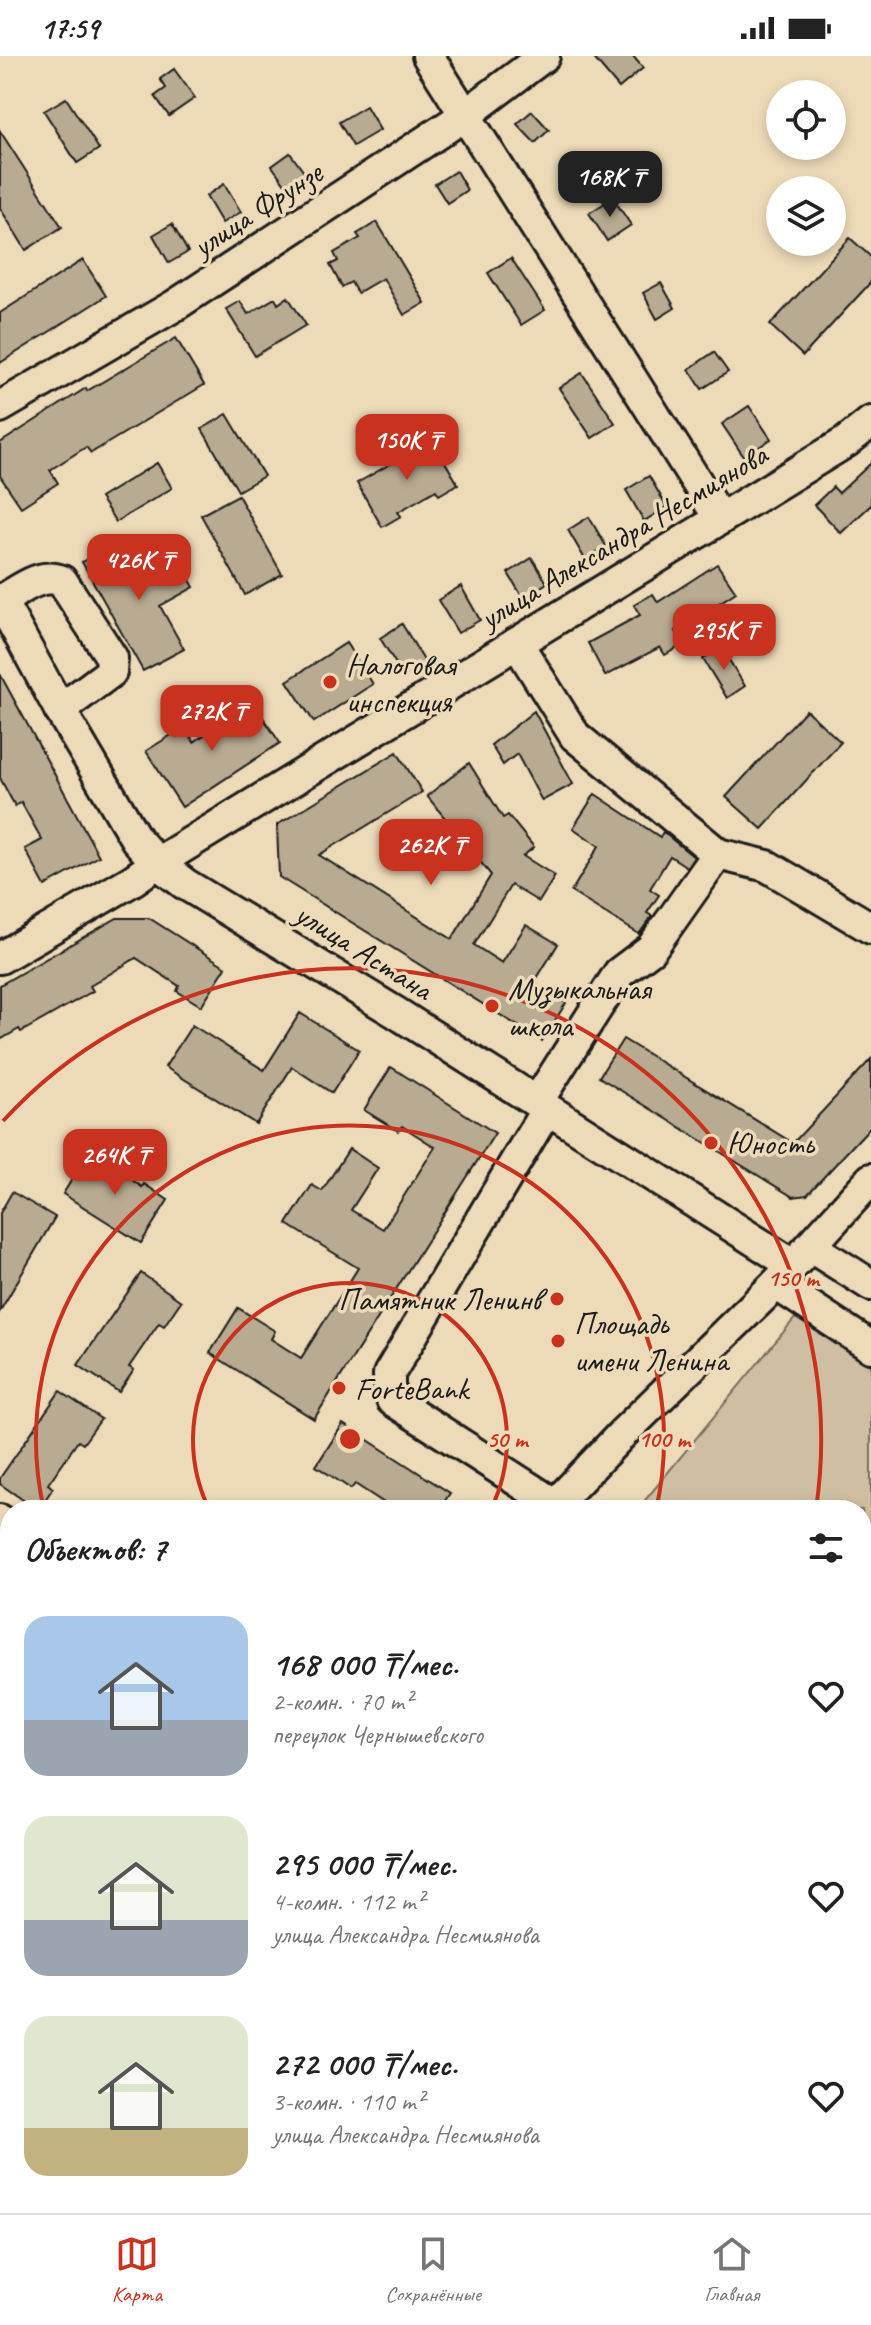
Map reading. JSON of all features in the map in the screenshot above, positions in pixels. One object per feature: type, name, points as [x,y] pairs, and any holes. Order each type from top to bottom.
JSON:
[{"type":"street","points":[[428,56],[720,519]]},
{"type":"street","name":"улица Фрунзе","points":[[0,407],[174,306],[464,116],[544,56]]},
{"type":"street","name":"улица Александра Несмиянова","points":[[0,958],[133,880],[846,442],[871,422]]},
{"type":"street","points":[[0,600],[40,579],[52,577],[62,581],[112,658],[111,672],[60,710]]},
{"type":"street","name":"улица Астана","points":[[0,600],[136,839],[157,863],[185,884],[395,1012],[793,1265],[871,1347]]},
{"type":"street","points":[[517,643],[575,736],[718,854],[767,866],[871,928]]},
{"type":"street","points":[[542,1500],[392,1400],[389,1374],[619,973],[651,949],[718,854]]},
{"type":"street","points":[[559,1500],[793,1265],[871,1179]]},
{"type":"street","name":"улица Астана","points":[[793,1265],[871,1285]]},
{"type":"shaded area","points":[[795,1318],[871,1365],[871,1500],[645,1500]]},
{"type":"building","points":[[592,56],[633,56],[643,68],[619,88]]},
{"type":"building","points":[[174,69],[195,98],[169,116],[155,96],[166,88],[160,79]]},
{"type":"building","points":[[66,98],[99,149],[77,163],[44,111]]},
{"type":"building","points":[[366,106],[380,130],[353,146],[339,122]]},
{"type":"building","points":[[532,111],[549,130],[535,143],[517,124]]},
{"type":"building","points":[[0,131],[62,227],[26,250],[0,208]]},
{"type":"building","points":[[290,153],[306,175],[288,188],[272,166]]},
{"type":"building","points":[[456,171],[467,190],[447,203],[435,184]]},
{"type":"building","points":[[224,184],[241,212],[222,223],[206,196]]},
{"type":"building","points":[[613,198],[631,225],[607,241],[589,213]]},
{"type":"building","points":[[377,222],[425,303],[404,315],[383,278],[357,293],[351,282],[342,287],[330,265],[338,261],[334,253],[360,238],[357,234]]},
{"type":"building","points":[[172,224],[188,252],[169,263],[153,235]]},
{"type":"building","points":[[850,238],[871,257],[871,282],[803,356],[770,325],[833,256],[846,256],[846,242]]},
{"type":"building","points":[[511,258],[545,310],[521,325],[488,273]]},
{"type":"building","points":[[83,260],[106,296],[0,363],[0,313]]},
{"type":"building","points":[[661,283],[675,308],[657,319],[643,293]]},
{"type":"building","points":[[288,297],[306,325],[255,356],[226,309],[240,301],[248,314],[275,298],[278,304]]},
{"type":"building","points":[[176,338],[204,385],[91,453],[86,447],[50,470],[58,483],[21,507],[0,476],[0,443],[86,388],[87,391]]},
{"type":"building","points":[[714,352],[728,372],[702,389],[689,369]]},
{"type":"building","points":[[582,373],[615,423],[592,438],[559,388]]},
{"type":"building","points":[[749,406],[771,439],[744,457],[722,424]]},
{"type":"building","points":[[227,414],[264,476],[238,491],[202,429]]},
{"type":"building","points":[[432,440],[458,484],[439,495],[436,490],[398,512],[401,516],[382,527],[357,483]]},
{"type":"building","points":[[157,463],[172,488],[116,522],[100,498]]},
{"type":"building","points":[[871,463],[871,505],[841,533],[814,505],[833,487],[839,493]]},
{"type":"building","points":[[649,476],[667,507],[644,521],[626,490]]},
{"type":"building","points":[[238,495],[282,574],[245,595],[201,515]]},
{"type":"building","points":[[589,517],[606,546],[585,559],[568,530]]},
{"type":"building","points":[[123,540],[147,582],[181,564],[194,587],[160,606],[184,649],[143,671],[82,562]]},
{"type":"building","points":[[532,558],[547,583],[523,598],[508,573]]},
{"type":"building","points":[[717,564],[736,592],[676,631],[684,644],[665,655],[660,647],[605,676],[588,643],[640,615],[634,605],[653,594],[658,602]]},
{"type":"building","points":[[461,586],[480,620],[458,633],[438,600]]},
{"type":"building","points":[[402,624],[426,664],[404,677],[380,638]]},
{"type":"building","name":"Налоговая инспекция","points":[[346,643],[373,684],[314,722],[287,681]]},
{"type":"building","points":[[721,647],[745,686],[727,698],[703,659]]},
{"type":"building","points":[[0,674],[99,856],[45,886],[25,849],[42,840],[21,802],[15,806],[0,778]]},
{"type":"building","points":[[252,701],[280,743],[182,807],[146,751],[184,727],[194,742]]},
{"type":"building","points":[[806,710],[841,742],[762,829],[726,797]]},
{"type":"building","points":[[534,711],[573,784],[542,801],[517,754],[503,765],[491,745]]},
{"type":"building","points":[[397,752],[422,792],[319,855],[452,939],[491,875],[427,796],[469,763],[503,818],[508,815],[534,847],[523,856],[555,876],[539,902],[511,885],[474,945],[502,963],[526,925],[558,944],[534,983],[566,1003],[542,1041],[279,877],[277,825]]},
{"type":"building","points":[[595,794],[660,837],[663,832],[694,857],[687,867],[670,856],[650,889],[659,895],[647,913],[652,916],[639,934],[571,892],[599,846],[573,828]]},
{"type":"building","points":[[117,918],[149,918],[226,967],[201,1006],[177,991],[179,986],[136,958],[90,986],[93,991],[21,1032],[19,1029],[0,1040],[0,985]]},
{"type":"building","points":[[300,1013],[359,1050],[332,1093],[292,1067],[256,1124],[165,1067],[192,1025],[264,1070]]},
{"type":"building","points":[[623,1039],[793,1143],[871,1059],[871,1126],[807,1195],[793,1197],[599,1077]]},
{"type":"building","points":[[391,1067],[495,1133],[314,1419],[210,1353],[238,1308],[275,1331],[271,1339],[301,1358],[358,1268],[287,1224],[312,1185],[322,1191],[349,1149],[378,1168],[351,1210],[383,1229],[435,1147],[402,1126],[398,1131],[364,1110]]},
{"type":"building","points":[[90,1150],[142,1187],[144,1184],[168,1200],[141,1243],[63,1194]]},
{"type":"building","points":[[12,1192],[55,1217],[0,1311],[0,1213]]},
{"type":"building","points":[[141,1273],[181,1301],[164,1326],[159,1323],[129,1367],[134,1370],[119,1392],[78,1365]]},
{"type":"building","points":[[60,1391],[101,1419],[83,1444],[78,1441],[48,1484],[53,1488],[45,1500],[23,1500],[0,1484],[0,1478]]},
{"type":"building","points":[[343,1424],[450,1493],[445,1500],[380,1500],[355,1484],[351,1489],[316,1466]]},
{"type":"place","name":"Налоговая инспекция","points":[[330,682]]},
{"type":"place","name":"Музыкальная школа","points":[[492,1006]]},
{"type":"place","name":"Юность","points":[[711,1143]]},
{"type":"place","name":"Памятник Ленинв","points":[[557,1299]]},
{"type":"place","name":"Площадь имени Ленина","points":[[558,1341]]},
{"type":"place","name":"ForteBank","points":[[339,1388]]}]
